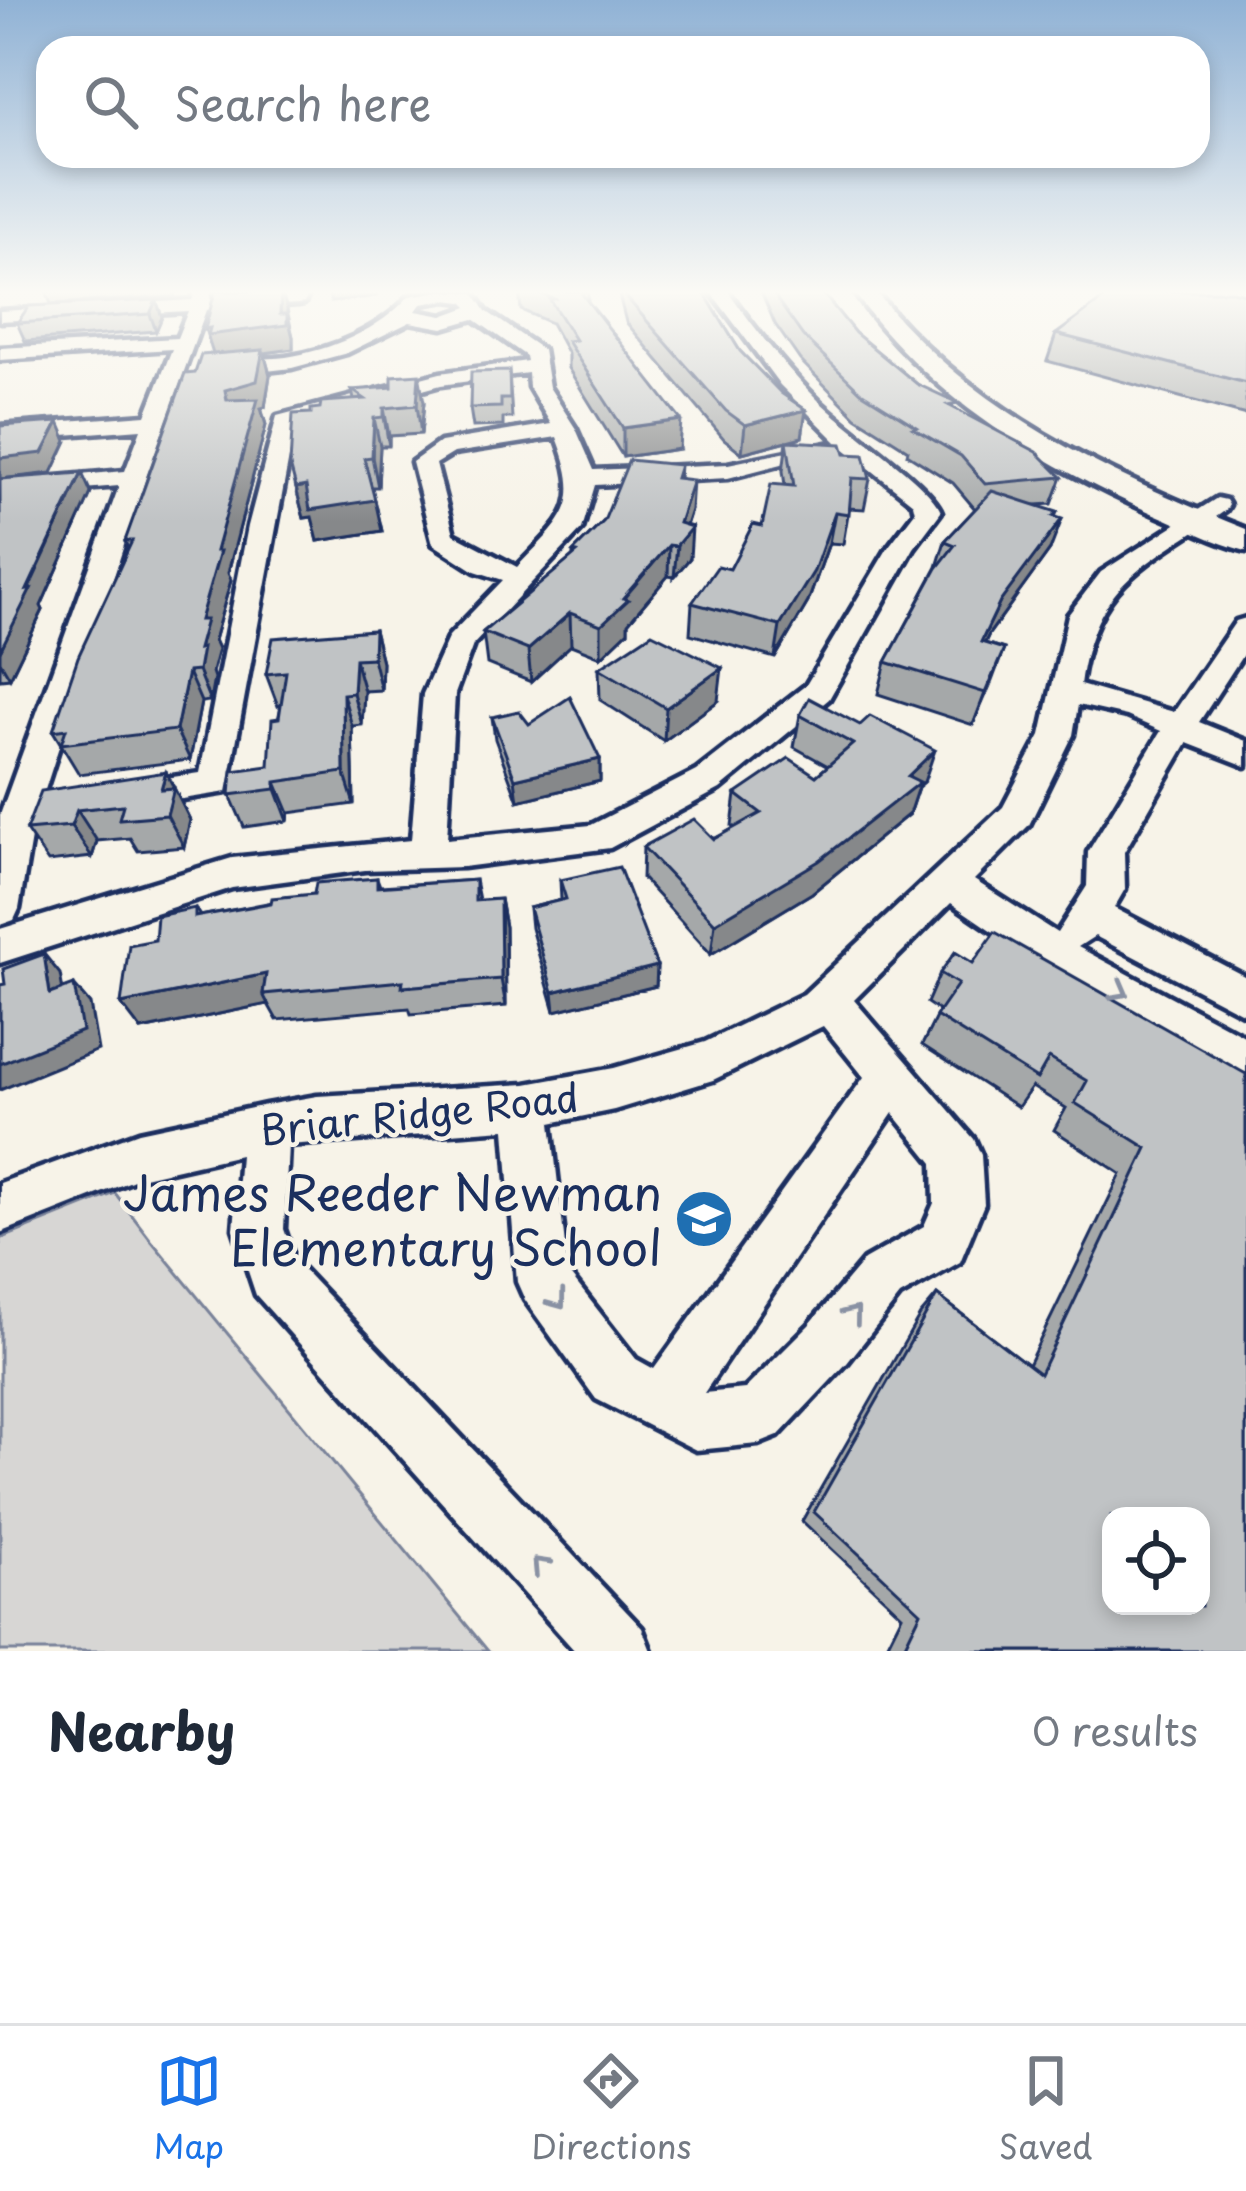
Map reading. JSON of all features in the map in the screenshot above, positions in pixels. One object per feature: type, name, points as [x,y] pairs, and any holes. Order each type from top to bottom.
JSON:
[{"type":"main road","points":[[937,368],[1016,430],[1219,514]]},
{"type":"main road","points":[[976,368],[1054,428],[1219,514],[1246,541]]},
{"type":"street","points":[[190,368],[191,372]]},
{"type":"street","points":[[0,909],[8,827],[154,421],[191,372],[231,368]]},
{"type":"street","points":[[8,827],[34,810],[215,783],[260,526],[285,421],[440,379],[522,368]]},
{"type":"street","points":[[428,854],[440,694],[459,642],[574,524],[585,478],[565,429],[539,387],[537,368]]},
{"type":"street","points":[[0,946],[232,873],[365,856],[597,838],[707,780],[818,692],[883,578],[928,512],[924,500],[848,445],[776,368]]},
{"type":"street","points":[[0,433],[154,421]]},
{"type":"street","points":[[523,578],[485,565],[442,538],[424,462],[448,447],[565,429]]},
{"type":"street","points":[[585,478],[728,471],[848,445]]},
{"type":"street","points":[[0,489],[134,477]]},
{"type":"street","name":"Briar Ridge Road","points":[[0,1208],[139,1155],[266,1127],[317,1118],[526,1106],[614,1089],[713,1060],[827,1000],[1016,816],[1058,735],[1082,615],[1112,578],[1219,514]]},
{"type":"street","points":[[1048,948],[1076,932],[1106,889],[1106,852],[1246,627]]},
{"type":"street","points":[[1064,691],[1136,708],[1246,754]]},
{"type":"street","points":[[950,883],[1048,948],[1246,1060]]},
{"type":"street","points":[[1089,914],[1246,997]]},
{"type":"street","points":[[526,1106],[544,1282],[616,1378],[696,1422],[758,1416],[882,1278],[942,1244],[959,1204],[957,1156],[827,1000]]},
{"type":"street","points":[[663,1404],[891,1077]]},
{"type":"street","points":[[266,1127],[259,1229],[274,1277],[620,1651]]},
{"type":"shaded area","points":[[115,1193],[488,1651],[0,1651],[0,1239]]},
{"type":"building","points":[[197,368],[260,368],[257,381],[225,390],[227,400],[258,399],[200,620],[206,620],[198,671],[188,672],[176,730],[61,744],[66,729],[53,731],[78,657],[132,541],[125,541],[185,374],[195,373]]},
{"type":"building","points":[[584,368],[640,368],[681,420],[623,428]]},
{"type":"building","points":[[688,368],[757,368],[806,410],[745,425]]},
{"type":"building","points":[[836,368],[898,368],[917,384],[958,403],[948,405],[1037,452],[1062,477],[985,484],[961,456],[861,392]]},
{"type":"building","points":[[1188,368],[1246,368],[1246,383]]},
{"type":"building","points":[[509,371],[510,399],[501,399],[501,407],[470,408],[471,372]]},
{"type":"building","points":[[419,374],[417,405],[384,408],[384,417],[374,418],[372,457],[364,458],[375,500],[310,510],[306,486],[296,488],[290,465],[293,414],[311,413],[321,402],[365,399],[352,390],[392,387],[392,376]]},
{"type":"building","points":[[59,422],[43,453],[0,458],[0,426]]},
{"type":"building","points":[[787,441],[842,444],[845,454],[864,455],[870,479],[852,478],[849,514],[835,512],[814,571],[780,626],[692,603],[718,566],[730,569],[753,524],[762,526],[771,484],[794,486]]},
{"type":"building","points":[[629,460],[680,465],[676,478],[693,480],[679,523],[692,527],[676,546],[669,545],[623,598],[628,600],[601,625],[570,613],[528,650],[483,632],[577,553],[573,552],[604,521]]},
{"type":"building","points":[[82,473],[27,590],[31,589],[0,651],[0,479]]},
{"type":"building","points":[[992,491],[1057,512],[1053,516],[1062,519],[1000,602],[981,642],[1004,649],[985,693],[886,662],[937,568],[955,545],[945,541]]},
{"type":"building","points":[[374,630],[373,658],[355,659],[353,693],[343,694],[344,772],[276,782],[276,789],[230,795],[232,771],[269,766],[272,719],[279,718],[286,672],[266,674],[273,638]]},
{"type":"building","points":[[652,633],[722,668],[666,708],[599,668]]},
{"type":"building","points":[[570,697],[600,759],[515,779],[492,717],[519,711],[529,724]]},
{"type":"building","points":[[809,698],[860,725],[870,716],[935,750],[908,776],[920,782],[819,861],[715,923],[643,847],[694,819],[714,839],[761,813],[736,794],[789,758],[816,776],[853,744],[800,715]]},
{"type":"building","points":[[166,772],[161,789],[174,788],[167,815],[119,819],[123,805],[77,810],[71,826],[26,830],[41,791]]},
{"type":"building","points":[[619,867],[657,966],[553,992],[529,908],[566,899],[560,880]]},
{"type":"building","points":[[377,878],[377,887],[475,880],[475,901],[500,899],[501,979],[402,987],[403,981],[263,994],[266,974],[121,1004],[129,945],[155,940],[157,916],[195,908],[195,917],[271,903],[272,898],[314,894],[316,883]]},
{"type":"building","points":[[995,932],[1246,1074],[1246,1651],[902,1651],[921,1612],[814,1512],[937,1295],[1040,1374],[1147,1148],[1075,1103],[1087,1081],[1049,1058],[1037,1079],[936,1016],[958,984],[940,973],[955,952],[973,963]]},
{"type":"building","points":[[44,954],[50,994],[74,985],[82,1031],[0,1064],[3,969]]},
{"type":"place","name":"James Reeder Newman Elementary School","points":[[704,1219]]}]
